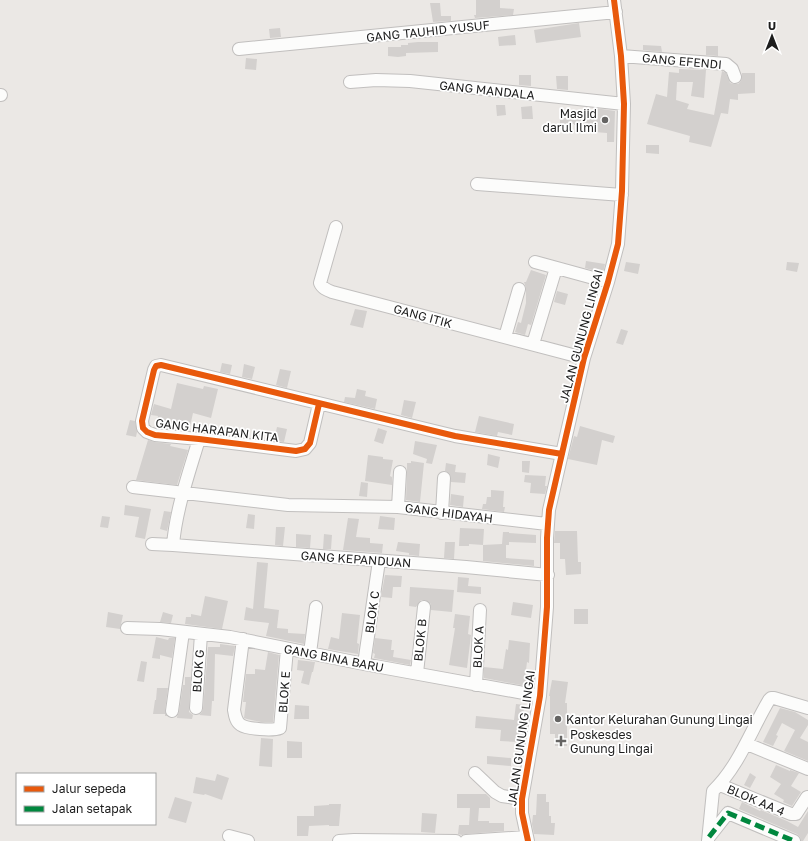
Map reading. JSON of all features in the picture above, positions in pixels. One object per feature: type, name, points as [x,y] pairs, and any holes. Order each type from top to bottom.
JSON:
[{"type":"street","name":"JALAN GUNUNG LINGAI","points":[[528,839],[522,813],[522,799],[540,696],[547,607],[547,524],[549,510],[584,358],[608,282],[618,244],[622,195],[624,104],[621,56],[614,0]]},
{"type":"street","name":"GANG TAUHID YUSUF","points":[[239,49],[616,12]]},
{"type":"street","name":"GANG EFENDI","points":[[621,56],[726,64],[732,69],[734,77]]},
{"type":"street","name":"GANG MANDALA","points":[[350,82],[376,80],[410,81],[624,104]]},
{"type":"street","points":[[477,184],[622,195]]},
{"type":"street","name":"GANG ITIK","points":[[336,227],[320,283],[321,286],[346,296],[584,358]]},
{"type":"street","points":[[535,262],[608,282]]},
{"type":"street","points":[[533,344],[556,268]]},
{"type":"street","points":[[505,337],[519,289]]},
{"type":"street","name":"GANG HARAPAN KITA","points":[[319,404],[310,443],[305,448],[296,451],[155,435],[147,432],[143,428],[142,420],[154,370],[156,366],[161,365],[455,436],[562,454]]},
{"type":"street","name":"GANG HARAPAN KITA","points":[[174,540],[184,492],[200,439]]},
{"type":"street","points":[[398,507],[400,472]]},
{"type":"street","points":[[442,513],[444,478]]},
{"type":"street","name":"GANG HIDAYAH","points":[[133,487],[288,505],[398,507],[547,524]]},
{"type":"street","name":"GANG KEPANDUAN","points":[[152,544],[174,540],[548,575]]},
{"type":"street","name":"BLOK C","points":[[364,664],[379,560]]},
{"type":"street","points":[[310,653],[316,607]]},
{"type":"street","name":"BLOK B","points":[[417,673],[424,607]]},
{"type":"street","name":"BLOK A","points":[[476,685],[480,610]]},
{"type":"street","name":"GANG BINA BARU","points":[[127,628],[183,632],[243,639],[364,664],[540,696]]},
{"type":"street","points":[[172,711],[183,632]]},
{"type":"street","name":"BLOK G","points":[[196,708],[201,634]]},
{"type":"street","name":"BLOK E","points":[[243,639],[234,710],[240,725],[246,727],[273,730],[280,728],[287,649]]},
{"type":"street","points":[[708,839],[713,791],[720,785],[747,744],[766,704],[771,698],[808,708]]},
{"type":"street","points":[[747,744],[808,769]]},
{"type":"street","points":[[475,773],[495,792],[507,797],[522,799]]},
{"type":"street","name":"BLOK AA 4","points":[[720,785],[793,815],[797,813],[807,797]]},
{"type":"street","points":[[708,839],[728,813],[794,841]]},
{"type":"street","points":[[229,836],[248,841]]},
{"type":"street","points":[[466,841],[528,839]]},
{"type":"street","points":[[339,841],[456,841]]},
{"type":"building","points":[[476,0],[500,0],[500,8],[514,9],[513,15],[475,18]]},
{"type":"building","points":[[430,3],[440,3],[441,16],[451,16],[451,21],[433,22]]},
{"type":"building","points":[[579,23],[581,37],[536,43],[534,30]]},
{"type":"building","points":[[280,28],[281,37],[270,38],[269,29]]},
{"type":"building","points":[[515,35],[516,45],[499,46],[498,37]]},
{"type":"building","points":[[438,42],[438,52],[406,53],[406,56],[398,57],[388,56],[388,47],[401,47],[401,45],[408,45],[408,43]]},
{"type":"building","points":[[643,45],[661,46],[662,52],[643,50]]},
{"type":"building","points":[[706,46],[718,46],[718,56],[706,55]]},
{"type":"building","points":[[246,58],[257,59],[256,70],[245,69]]},
{"type":"building","points":[[679,69],[706,70],[704,98],[691,96],[693,82],[677,82],[676,100],[689,104],[687,109],[714,115],[722,71],[726,73],[730,83],[734,84],[738,84],[741,81],[742,73],[755,73],[755,93],[738,94],[738,100],[730,99],[728,114],[721,113],[711,147],[689,142],[690,136],[647,124],[656,94],[667,97],[669,72],[679,73]]},
{"type":"building","points":[[519,75],[531,75],[531,86],[519,85]]},
{"type":"building","points":[[556,76],[568,76],[568,90],[557,89]]},
{"type":"building","points":[[496,105],[505,105],[506,115],[497,116]]},
{"type":"building","points":[[532,106],[533,119],[522,119],[521,107]]},
{"type":"building","points":[[595,108],[615,111],[614,142],[607,142],[607,133],[595,132],[595,127],[560,124],[560,110],[572,110],[572,116],[595,117]]},
{"type":"building","points":[[646,145],[659,145],[659,154],[646,153]]},
{"type":"building","points":[[586,261],[605,264],[603,273],[585,268]]},
{"type":"building","points":[[626,262],[640,264],[638,274],[624,271]]},
{"type":"building","points":[[787,262],[799,263],[797,272],[786,270]]},
{"type":"building","points":[[531,270],[546,275],[531,325],[528,324],[525,335],[515,332],[518,322],[521,323],[526,303],[526,288],[524,282],[526,282]]},
{"type":"building","points":[[557,291],[568,294],[565,305],[554,302]]},
{"type":"building","points":[[355,309],[367,311],[363,328],[350,325]]},
{"type":"building","points":[[621,329],[628,331],[623,345],[616,343]]},
{"type":"building","points":[[222,363],[232,365],[230,374],[220,372]]},
{"type":"building","points":[[244,364],[255,367],[252,379],[242,377]]},
{"type":"building","points":[[280,369],[291,371],[287,388],[276,385]]},
{"type":"building","points":[[177,383],[203,389],[204,386],[218,389],[211,418],[193,413],[189,431],[156,427],[158,416],[151,415],[154,404],[171,409]]},
{"type":"building","points":[[357,389],[366,391],[365,396],[377,399],[375,409],[344,402],[345,397],[355,398]]},
{"type":"building","points":[[404,400],[416,402],[412,418],[401,415]]},
{"type":"building","points":[[479,416],[514,424],[512,435],[498,432],[497,436],[475,432]]},
{"type":"building","points":[[130,420],[135,421],[137,432],[136,437],[126,435]]},
{"type":"building","points":[[580,426],[615,436],[613,443],[602,440],[597,465],[568,459],[574,436],[577,437]]},
{"type":"building","points":[[277,427],[287,429],[284,442],[274,441]]},
{"type":"building","points":[[378,428],[387,431],[383,444],[374,441]]},
{"type":"building","points":[[148,440],[171,444],[170,446],[188,450],[177,485],[136,480]]},
{"type":"building","points":[[415,441],[437,445],[432,464],[426,463],[427,459],[413,454]]},
{"type":"building","points":[[488,454],[500,457],[498,468],[487,465]]},
{"type":"building","points":[[368,455],[393,460],[390,476],[392,477],[392,485],[365,481]]},
{"type":"building","points":[[411,461],[424,463],[420,502],[406,500],[407,463],[411,463]]},
{"type":"building","points":[[522,461],[530,461],[529,473],[522,472]]},
{"type":"building","points":[[446,463],[456,465],[455,472],[466,473],[465,483],[451,482],[450,474],[445,471]]},
{"type":"building","points":[[525,475],[546,476],[545,486],[547,486],[545,494],[530,493],[531,483],[524,482]]},
{"type":"building","points":[[361,482],[368,483],[367,497],[359,496]]},
{"type":"building","points":[[491,490],[504,491],[504,512],[482,509],[483,504],[486,504],[487,497],[491,497]]},
{"type":"building","points":[[451,494],[464,496],[463,507],[450,505]]},
{"type":"building","points":[[125,505],[151,509],[145,539],[135,537],[139,517],[124,515]]},
{"type":"building","points":[[164,511],[171,512],[167,531],[160,529]]},
{"type":"building","points":[[248,514],[255,515],[254,529],[246,528]]},
{"type":"building","points":[[102,516],[110,517],[108,528],[100,527]]},
{"type":"building","points":[[380,516],[395,518],[394,530],[378,529]]},
{"type":"building","points":[[348,518],[359,519],[356,537],[370,538],[370,543],[383,544],[382,553],[343,550]]},
{"type":"building","points":[[276,527],[285,527],[283,546],[275,545]]},
{"type":"building","points":[[460,528],[484,529],[483,545],[469,544],[469,546],[459,546]]},
{"type":"building","points":[[555,531],[577,531],[578,562],[581,562],[581,574],[566,575],[565,559],[560,559],[560,543],[554,543]]},
{"type":"building","points":[[503,532],[536,535],[536,543],[509,542],[509,545],[506,545],[506,558],[534,560],[534,566],[483,561],[483,545],[502,544]]},
{"type":"building","points":[[296,534],[311,535],[310,548],[296,547]]},
{"type":"building","points":[[324,534],[332,535],[331,549],[323,549]]},
{"type":"building","points":[[398,542],[420,544],[419,556],[396,551]]},
{"type":"building","points":[[445,542],[455,542],[454,559],[444,558]]},
{"type":"building","points":[[257,562],[268,563],[264,608],[279,610],[277,628],[288,629],[288,633],[305,634],[304,644],[266,636],[269,623],[244,620],[246,607],[253,609]]},
{"type":"building","points":[[385,575],[402,576],[401,587],[393,587],[392,598],[381,597]]},
{"type":"building","points":[[458,577],[469,578],[468,586],[481,587],[481,594],[457,592]]},
{"type":"building","points":[[410,587],[454,590],[452,612],[431,610],[431,604],[425,600],[421,600],[416,607],[409,606]]},
{"type":"building","points":[[205,596],[228,601],[222,629],[185,624],[186,617],[191,617],[191,614],[201,616]]},
{"type":"building","points":[[513,602],[533,605],[531,618],[511,615]]},
{"type":"building","points":[[574,609],[588,609],[588,624],[574,624]]},
{"type":"building","points":[[108,612],[123,615],[120,629],[106,627]]},
{"type":"building","points":[[163,612],[173,615],[171,623],[160,622]]},
{"type":"building","points":[[342,613],[360,615],[357,643],[359,644],[358,654],[328,649],[331,637],[339,639]]},
{"type":"building","points":[[455,614],[470,616],[468,634],[471,635],[467,668],[449,665],[455,628],[453,628]]},
{"type":"building","points":[[156,637],[168,640],[169,638],[175,638],[172,658],[160,655],[160,659],[152,658]]},
{"type":"building","points":[[375,638],[392,640],[391,650],[394,650],[393,657],[411,660],[410,665],[374,658],[375,654],[373,653]]},
{"type":"building","points":[[509,640],[530,643],[529,663],[527,662],[525,678],[528,678],[526,686],[484,678],[484,667],[503,669]]},
{"type":"building","points":[[220,644],[235,646],[233,656],[215,654],[214,701],[212,701],[211,716],[199,715],[203,709],[208,647],[220,647]]},
{"type":"building","points":[[268,652],[279,655],[273,722],[261,722],[244,718],[246,702],[243,702],[246,674],[255,674],[255,669],[265,670]]},
{"type":"building","points":[[298,660],[315,662],[309,685],[301,683],[304,671],[297,670]]},
{"type":"building","points":[[141,661],[147,662],[144,682],[137,681]]},
{"type":"building","points":[[185,677],[191,677],[189,712],[193,715],[192,719],[177,718],[183,685],[185,685]]},
{"type":"building","points":[[552,680],[568,682],[565,703],[567,703],[567,746],[555,746],[555,734],[550,734],[549,696]]},
{"type":"building","points":[[157,688],[168,688],[165,710],[167,716],[165,716],[165,714],[153,714]]},
{"type":"building","points":[[516,704],[525,705],[522,713],[518,742],[500,741],[501,730],[475,728],[476,716],[514,720]]},
{"type":"building","points":[[295,705],[309,706],[309,719],[294,719]]},
{"type":"building","points":[[780,708],[795,712],[808,720],[808,725],[800,738],[808,742],[808,761],[784,751],[795,730],[782,723],[776,735],[778,736],[773,746],[763,742]]},
{"type":"building","points":[[261,738],[273,739],[272,767],[259,766]]},
{"type":"building","points":[[287,741],[302,742],[302,758],[287,758]]},
{"type":"building","points":[[487,756],[511,758],[511,766],[487,764]]},
{"type":"building","points":[[776,765],[799,773],[791,786],[801,792],[792,806],[783,802],[784,800],[774,794],[781,784],[770,777]]},
{"type":"building","points":[[750,773],[756,777],[750,788],[744,785]]},
{"type":"building","points":[[217,774],[229,778],[222,800],[205,794],[193,793],[196,777],[215,781]]},
{"type":"building","points":[[457,794],[486,794],[490,798],[490,808],[479,808],[478,821],[504,823],[504,831],[462,835],[458,834],[459,825],[469,825],[470,808],[457,808]]},
{"type":"building","points":[[537,794],[546,794],[546,802],[549,802],[549,816],[551,816],[551,823],[555,823],[554,835],[534,834],[532,824],[533,815],[536,815]]},
{"type":"building","points":[[175,797],[192,802],[186,823],[168,818]]},
{"type":"building","points":[[742,802],[798,827],[808,811],[808,833],[803,841],[801,841],[797,834],[739,809]]},
{"type":"building","points":[[341,804],[339,826],[309,826],[308,836],[297,836],[297,816],[314,816],[314,806]]},
{"type":"building","points":[[422,813],[437,814],[435,833],[421,832]]},
{"type":"marked path","points":[[709,837],[728,813],[794,841]]},
{"type":"cycle path","points":[[528,841],[522,813],[522,799],[540,696],[547,607],[547,538],[549,510],[584,358],[608,282],[618,244],[622,191],[624,104],[621,56],[614,0]]},
{"type":"cycle path","points":[[319,404],[310,443],[305,449],[296,451],[155,435],[147,432],[143,428],[142,421],[154,370],[156,366],[161,365],[455,436],[562,454]]},
{"type":"place","name":"Masjid darul Ilmi","points":[[605,120]]},
{"type":"place","name":"Kantor Kelurahan Gunung Lingai","points":[[558,719]]},
{"type":"place","name":"Poskesdes Gunung Lingai","points":[[561,741]]}]
